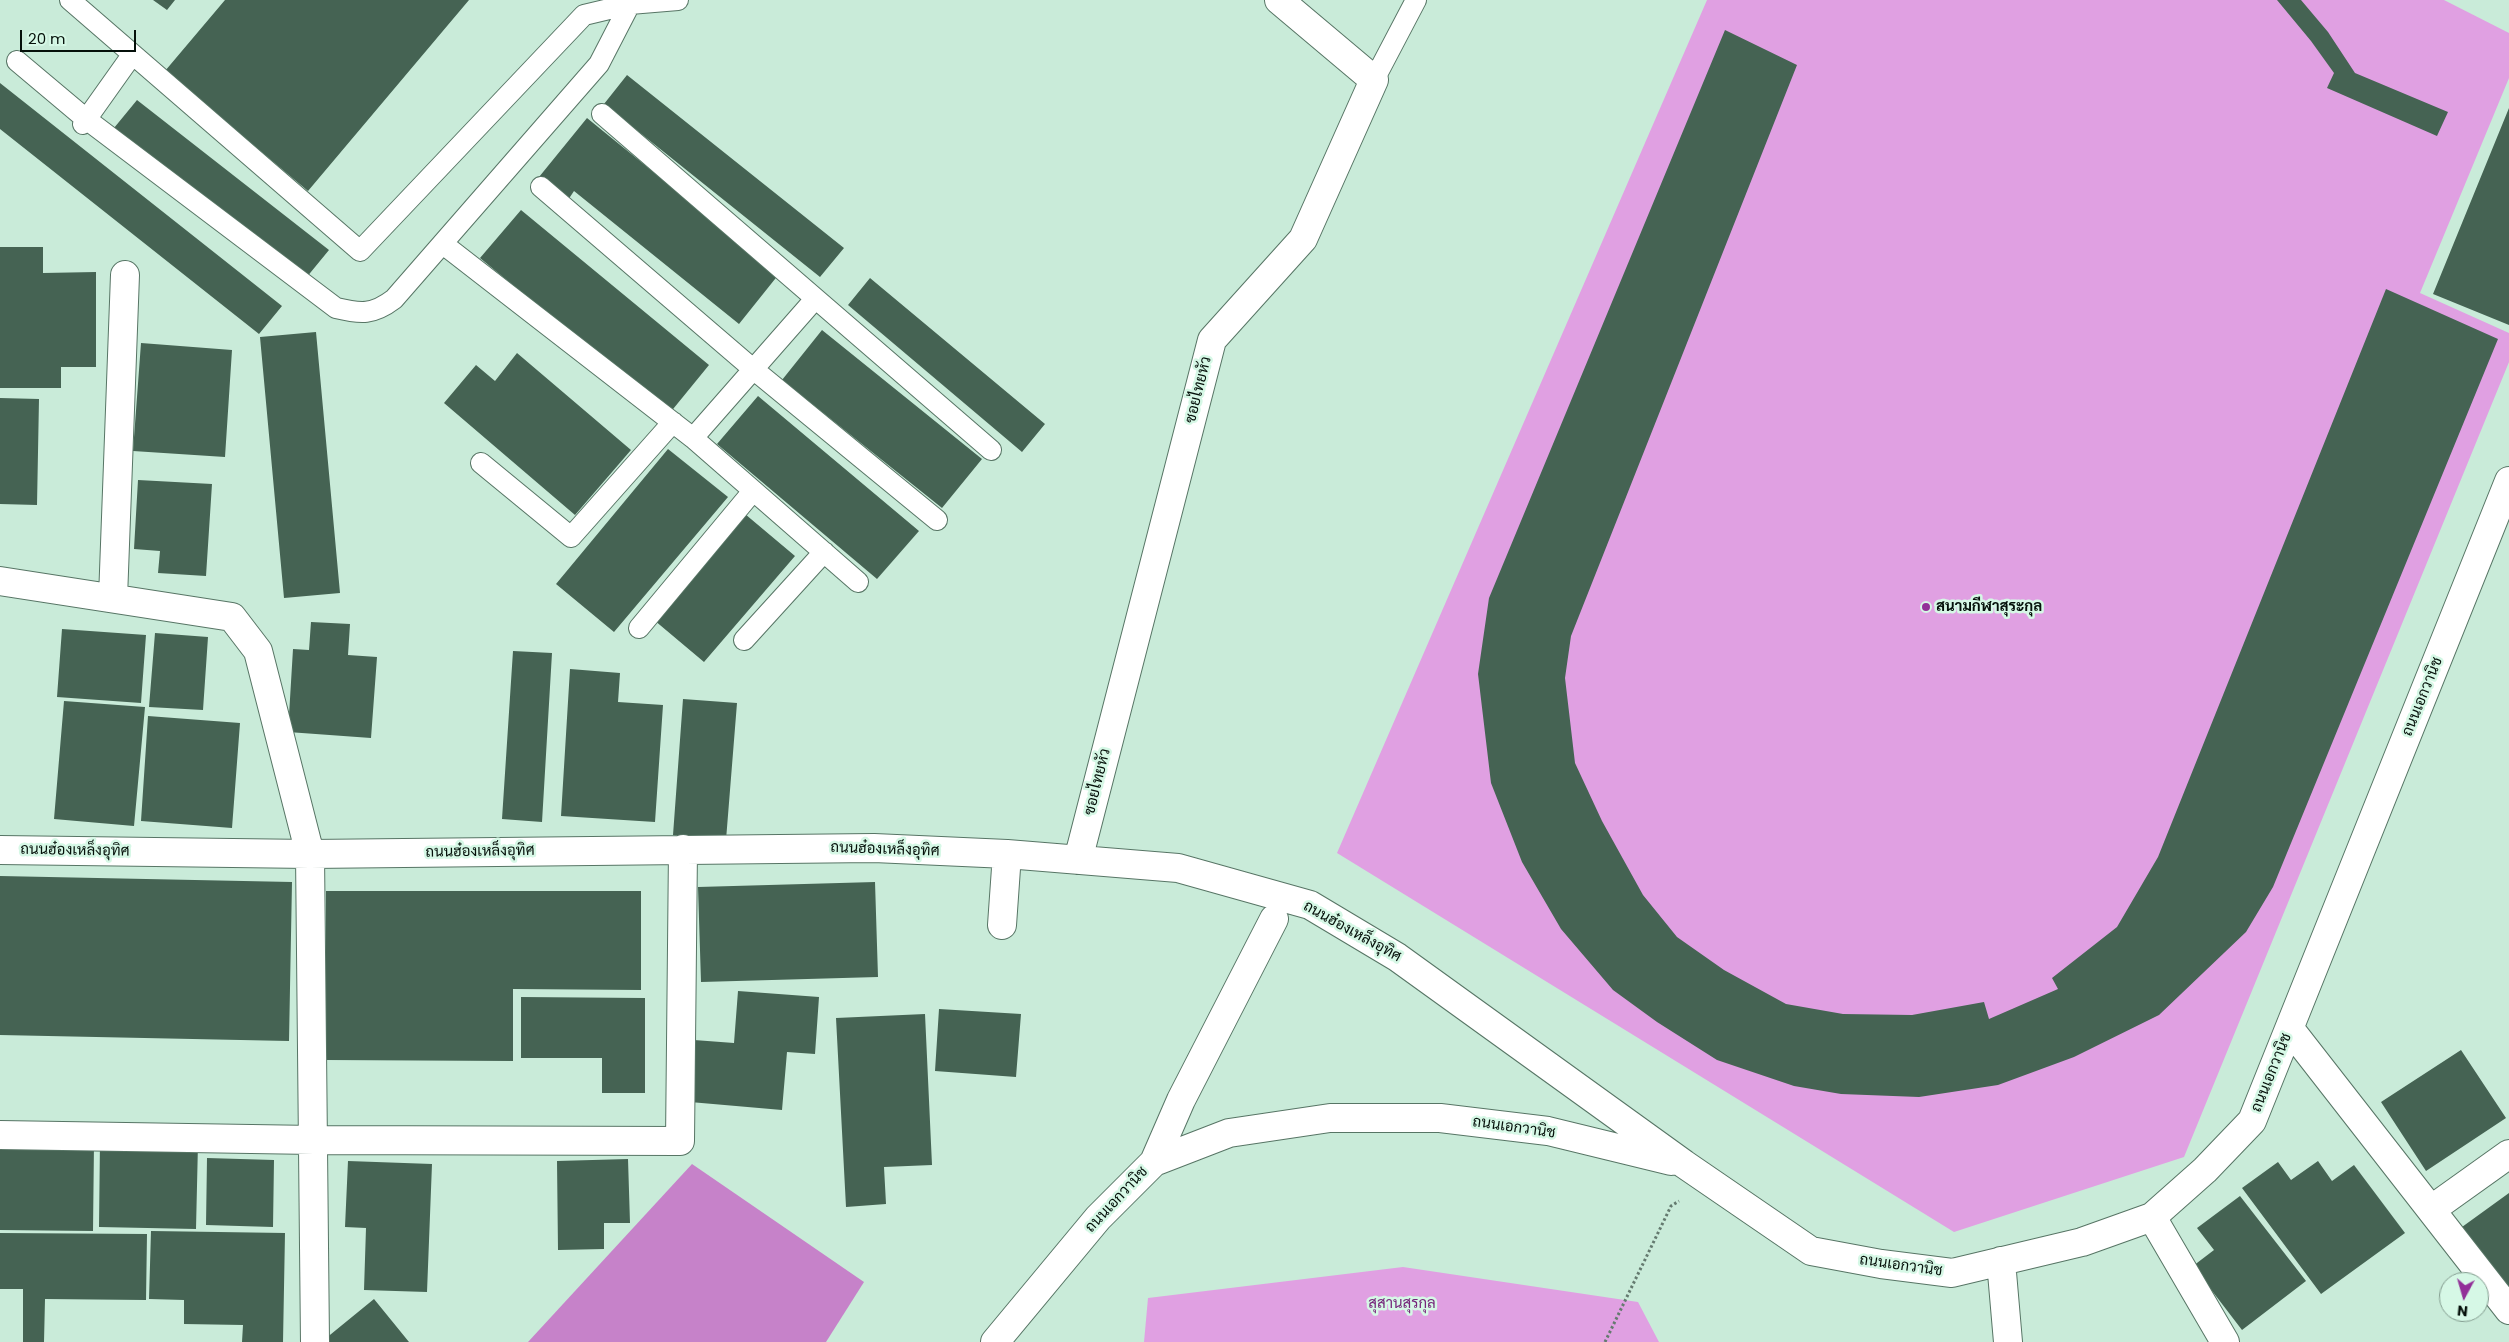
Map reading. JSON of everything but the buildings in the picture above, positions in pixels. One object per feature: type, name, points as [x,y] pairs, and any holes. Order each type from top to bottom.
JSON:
[{"type":"street","points":[[1279,0],[1374,80]]},
{"type":"street","name":"ซอยไทยหัว","points":[[1078,860],[1212,340],[1303,239],[1374,80]]},
{"type":"street","points":[[113,598],[125,275]]},
{"type":"street","name":"ถนนเอกวานิช","points":[[995,1342],[1098,1218],[1154,1162],[1229,1133],[1330,1118],[1440,1118],[1548,1131],[1684,1164],[1811,1251],[1881,1264],[1952,1273],[2082,1242],[2152,1217],[2205,1170],[2252,1121],[2509,481]]},
{"type":"street","points":[[0,581],[232,616],[258,651],[310,854],[315,1342]]},
{"type":"street","name":"ถนนฮ๋องเหล็งอุทิศ","points":[[0,850],[310,854],[874,848],[1007,854],[1178,868],[1310,906],[1322,912],[1397,957],[1684,1164]]},
{"type":"street","points":[[0,1135],[314,1140],[680,1142],[683,849]]},
{"type":"street","points":[[1002,925],[1007,854]]},
{"type":"street","points":[[1240,886],[1274,918]]},
{"type":"street","points":[[1274,918],[1322,912]]},
{"type":"street","points":[[1154,1162],[1185,1093],[1274,918]]},
{"type":"street","points":[[2290,1028],[2509,1310]]},
{"type":"street","points":[[1548,1131],[1564,1130],[1586,1112],[1573,1084]]},
{"type":"street","points":[[1185,1093],[1186,1114],[1205,1131],[1229,1133]]},
{"type":"street","points":[[2432,1209],[2509,1154]]},
{"type":"street","points":[[2152,1217],[2225,1342]]},
{"type":"street","points":[[2001,1261],[2008,1342]]},
{"type":"lane","points":[[70,0],[360,251],[584,15],[630,4],[678,0]]},
{"type":"lane","points":[[1374,80],[1416,0]]},
{"type":"lane","points":[[17,61],[85,122],[336,308],[357,313],[380,310],[394,299],[443,244],[599,64],[630,4]]},
{"type":"lane","points":[[85,122],[132,55]]},
{"type":"lane","points":[[602,114],[991,450]]},
{"type":"lane","points":[[541,187],[753,369],[937,520]]},
{"type":"lane","points":[[443,244],[693,438],[858,582]]},
{"type":"lane","points":[[693,438],[816,299]]},
{"type":"lane","points":[[481,463],[571,537],[673,422]]},
{"type":"lane","points":[[639,628],[754,490]]},
{"type":"lane","points":[[744,640],[824,552]]},
{"type":"path","points":[[1605,1342],[1671,1206],[1709,1181]]},
{"type":"green space","name":"สนามกีฬาสุระกุล","points":[[1707,0],[2444,0],[2509,33],[2509,78],[2420,293],[2509,333],[2509,362],[2184,1157],[1954,1232],[1337,853]]},
{"type":"green space","name":"สุสานสุรกุล","points":[[1403,1267],[1638,1302],[1659,1342],[1144,1342],[1148,1298]]},
{"type":"shaded area","points":[[692,1164],[864,1282],[826,1342],[528,1342]]},
{"type":"place","name":"สนามกีฬาสุระกุล","points":[[1926,607]]}]
